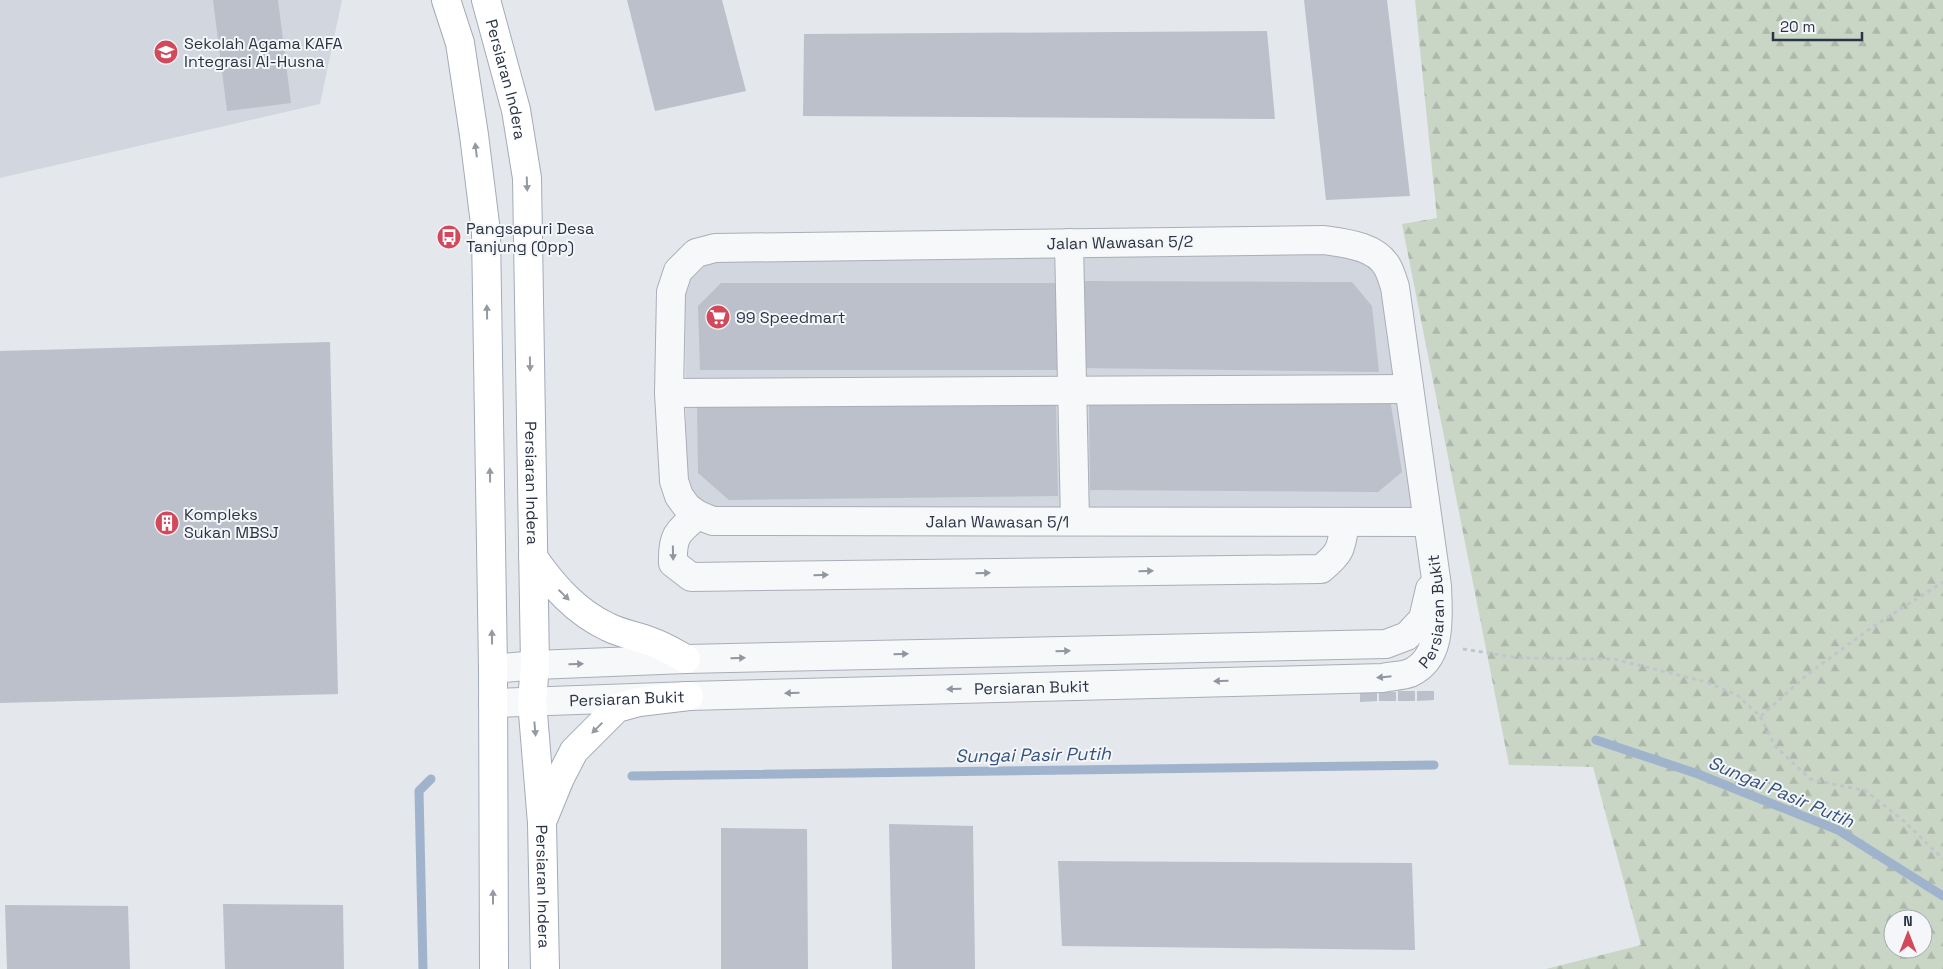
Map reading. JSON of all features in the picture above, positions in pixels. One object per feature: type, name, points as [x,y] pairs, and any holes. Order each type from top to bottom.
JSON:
[{"type":"main road","points":[[446,0],[460,43],[486,232],[494,969]]},
{"type":"main road","name":"Persiaran Indera","points":[[486,0],[516,110],[527,178],[535,665],[532,700],[542,822],[545,969]]},
{"type":"main road","points":[[533,558],[548,580],[566,599],[587,615],[607,627],[629,636],[652,642],[686,659]]},
{"type":"main road","points":[[542,822],[560,778],[574,752],[617,708],[639,702],[689,696]]},
{"type":"street","name":"Jalan Wawasan 5/2","points":[[669,393],[671,292],[678,271],[696,253],[715,248],[1324,240],[1352,244],[1371,252],[1387,266],[1395,287],[1433,561]]},
{"type":"street","points":[[1069,243],[1075,521]]},
{"type":"street","points":[[669,393],[1409,389]]},
{"type":"street","name":"Jalan Wawasan 5/1","points":[[669,393],[674,481],[679,496],[687,508],[713,521],[1428,522]]},
{"type":"street","points":[[698,515],[682,528],[672,544],[673,563],[691,576],[1321,569],[1337,556],[1345,522]]},
{"type":"street","name":"Persiaran Bukit","points":[[492,669],[535,665],[686,659],[1386,644],[1407,636],[1422,619],[1430,596],[1433,561]]},
{"type":"street","name":"Persiaran Bukit","points":[[492,704],[532,700],[1383,678],[1410,673],[1428,660],[1435,644],[1438,603],[1433,561]]},
{"type":"path","points":[[1760,716],[1816,668],[1871,628],[1943,582]]},
{"type":"path","points":[[1435,644],[1520,658],[1614,659],[1706,682],[1737,695],[1760,716],[1775,746],[1810,779],[1866,791],[1905,822],[1943,859]]},
{"type":"shaded area","name":"Sekolah Agama KAFA Integrasi Al-Husna","points":[[0,0],[342,0],[320,104],[0,178]]},
{"type":"shaded area","points":[[1329,253],[1362,261],[1380,275],[1414,507],[711,508],[696,497],[686,483],[685,296],[691,278],[699,266],[716,261]]},
{"type":"green space","points":[[1415,0],[1943,0],[1943,969],[1546,969],[1641,945],[1593,767],[1509,765],[1402,224],[1437,218]]},
{"type":"building","points":[[213,0],[278,0],[291,103],[227,111]]},
{"type":"building","points":[[627,0],[722,0],[746,91],[655,111]]},
{"type":"building","points":[[1304,0],[1387,0],[1410,196],[1326,200]]},
{"type":"building","points":[[1267,31],[1275,119],[803,116],[804,34]]},
{"type":"building","points":[[1081,281],[1352,282],[1372,306],[1379,372],[1081,368]]},
{"type":"building","points":[[721,283],[1056,283],[1058,370],[700,370],[698,306]]},
{"type":"building","name":"Kompleks Sukan MBSJ","points":[[330,342],[338,694],[0,703],[0,351]]},
{"type":"building","points":[[1390,399],[1402,472],[1378,492],[1090,490],[1089,400]]},
{"type":"building","points":[[1056,401],[1058,496],[729,500],[698,473],[697,404]]},
{"type":"building","points":[[1398,691],[1415,691],[1415,701],[1398,701]]},
{"type":"building","points":[[1417,691],[1434,691],[1434,700],[1417,701]]},
{"type":"building","points":[[1360,692],[1377,692],[1377,701],[1360,702]]},
{"type":"building","points":[[1379,692],[1396,692],[1396,701],[1379,701]]},
{"type":"building","points":[[889,824],[973,826],[975,969],[892,969]]},
{"type":"building","points":[[721,828],[807,829],[808,969],[721,969]]},
{"type":"building","points":[[1058,861],[1412,863],[1415,950],[1062,946]]},
{"type":"building","points":[[223,904],[343,905],[344,969],[225,969]]},
{"type":"building","points":[[5,905],[128,906],[130,969],[7,969]]},
{"type":"waterway","name":"Sungai Pasir Putih","points":[[1596,740],[1698,774],[1838,830],[1943,896]]},
{"type":"waterway","name":"Sungai Pasir Putih","points":[[632,776],[1434,765]]},
{"type":"waterway","name":"Sungai Pasir Putih","points":[[423,969],[419,791],[431,779]]},
{"type":"place","name":"Sekolah Agama KAFA Integrasi Al-Husna","points":[[166,52]]},
{"type":"place","name":"Pangsapuri Desa Tanjung (Opp)","points":[[449,237]]},
{"type":"place","name":"99 Speedmart","points":[[718,317]]},
{"type":"place","name":"Kompleks Sukan MBSJ","points":[[167,523]]}]
